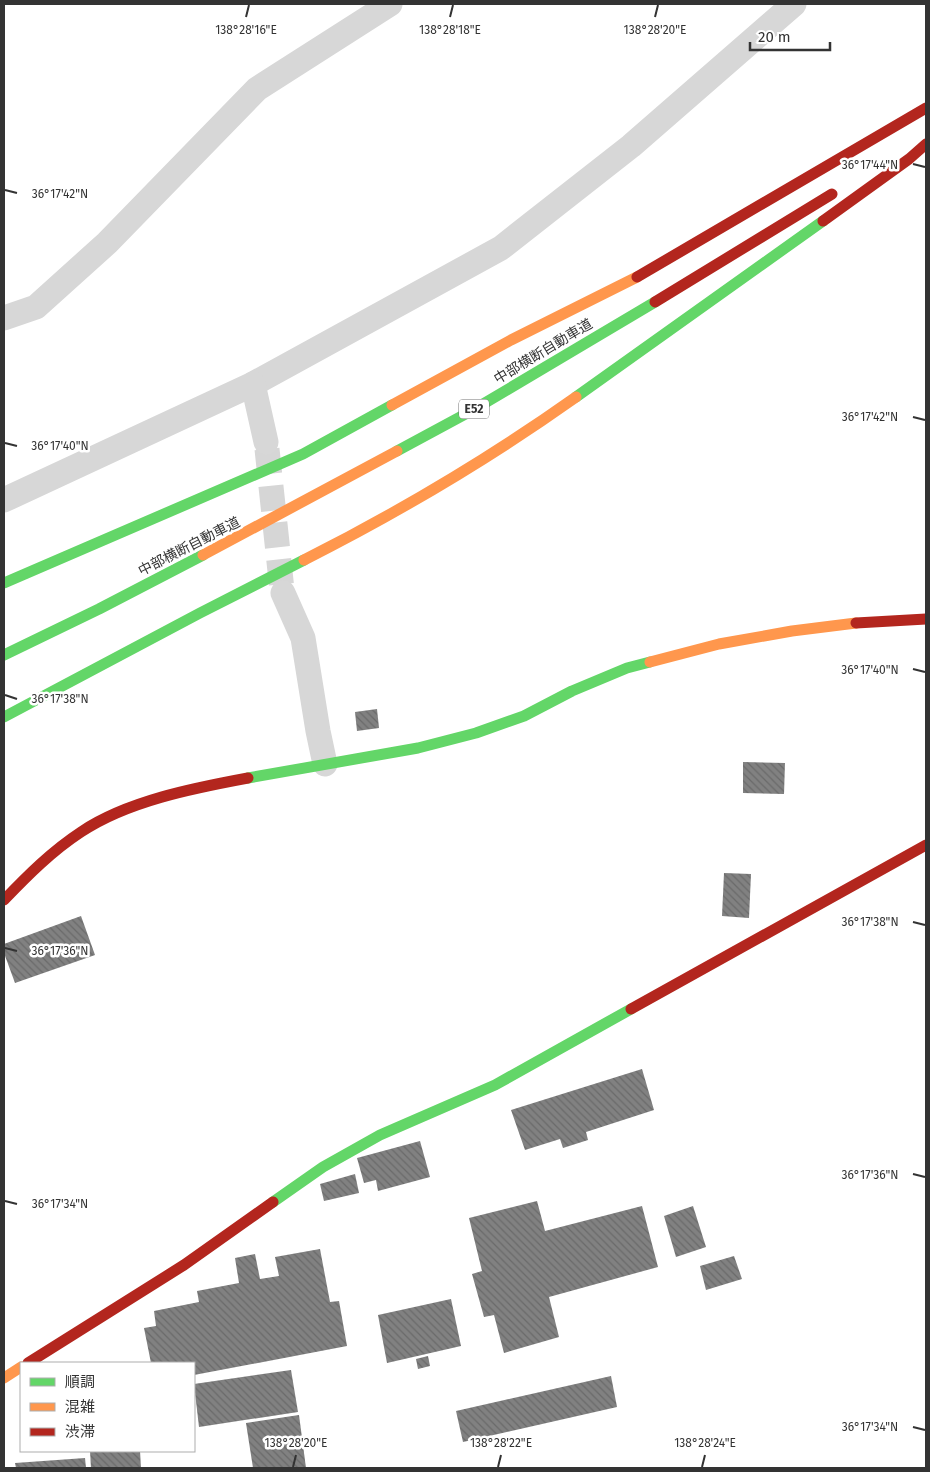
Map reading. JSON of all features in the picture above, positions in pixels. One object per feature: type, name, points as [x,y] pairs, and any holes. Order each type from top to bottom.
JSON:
[{"type":"main road","points":[[4,583],[303,454],[511,340],[635,278],[926,108]]},
{"type":"main road","points":[[910,143],[926,133]]},
{"type":"main road","points":[[4,716],[44,697],[200,613],[359,532],[526,432],[730,289],[909,159],[926,144]]},
{"type":"main road","name":"中部横断自動車道","points":[[4,655],[99,609],[279,516],[473,410],[845,185]]},
{"type":"main road","points":[[4,900],[34,869],[61,846],[105,818],[141,804],[181,793],[418,748],[476,733],[524,716],[572,691],[627,668],[719,644],[792,631],[860,622],[926,619]]},
{"type":"main road","points":[[30,1362],[184,1265],[323,1168],[380,1134],[494,1085],[926,845]]},
{"type":"main road","points":[[4,1378],[20,1368]]},
{"type":"street","points":[[4,318],[36,307],[107,243],[257,89],[390,4]]},
{"type":"street","points":[[4,500],[253,384],[501,248],[631,146],[794,4]]},
{"type":"street","points":[[253,384],[266,442]]},
{"type":"street","points":[[283,593],[303,638],[318,731],[326,764]]},
{"type":"building","points":[[377,709],[379,728],[357,731],[355,712]]},
{"type":"building","points":[[743,762],[785,763],[784,794],[743,793]]},
{"type":"building","points":[[724,873],[751,874],[749,918],[722,916]]},
{"type":"building","points":[[81,916],[95,955],[15,983],[4,953],[4,944]]},
{"type":"building","points":[[642,1069],[654,1110],[586,1132],[588,1140],[563,1148],[560,1139],[525,1150],[511,1110]]},
{"type":"building","points":[[420,1141],[430,1177],[378,1191],[376,1180],[364,1183],[357,1158]]},
{"type":"building","points":[[355,1174],[359,1193],[324,1201],[320,1184]]},
{"type":"building","points":[[537,1201],[545,1231],[642,1206],[658,1267],[549,1297],[559,1337],[504,1353],[494,1315],[484,1317],[472,1274],[482,1271],[469,1218]]},
{"type":"building","points":[[693,1206],[706,1247],[676,1257],[664,1216]]},
{"type":"building","points":[[320,1249],[330,1302],[339,1301],[347,1346],[195,1375],[195,1362],[151,1362],[144,1328],[156,1326],[154,1311],[199,1302],[197,1291],[239,1283],[235,1258],[255,1254],[260,1279],[279,1276],[275,1257]]},
{"type":"building","points":[[734,1256],[742,1279],[706,1290],[700,1266]]},
{"type":"building","points":[[451,1299],[461,1346],[387,1363],[378,1315]]},
{"type":"building","points":[[428,1356],[430,1366],[418,1369],[416,1359]]},
{"type":"building","points":[[291,1370],[298,1412],[199,1427],[195,1384]]},
{"type":"building","points":[[611,1376],[617,1407],[463,1442],[456,1411]]},
{"type":"building","points":[[299,1415],[306,1468],[253,1468],[246,1423]]},
{"type":"building","points":[[90,1452],[140,1452],[141,1468],[91,1468]]},
{"type":"building","points":[[85,1458],[86,1468],[16,1468],[15,1463]]},
{"type":"tunnel","points":[[267,449],[282,590]]},
{"type":"traffic: fast","points":[[576,397],[823,221]]},
{"type":"traffic: fast","points":[[397,451],[473,410],[655,302]]},
{"type":"traffic: fast","points":[[4,583],[303,454],[392,405]]},
{"type":"traffic: fast","points":[[4,655],[99,609],[203,555]]},
{"type":"traffic: fast","points":[[4,717],[304,560]]},
{"type":"traffic: fast","points":[[248,778],[418,748],[476,733],[524,716],[572,691],[627,668],[650,662]]},
{"type":"traffic: fast","points":[[273,1202],[323,1167],[380,1135],[495,1085],[631,1009]]},
{"type":"traffic: slow","points":[[392,405],[511,340],[637,277]]},
{"type":"traffic: slow","points":[[304,560],[443,484],[510,442],[576,397]]},
{"type":"traffic: slow","points":[[203,555],[397,451]]},
{"type":"traffic: slow","points":[[650,662],[719,644],[792,631],[856,623]]},
{"type":"traffic: slow","points":[[4,1378],[20,1368]]},
{"type":"traffic: jam","points":[[637,277],[926,108]]},
{"type":"traffic: jam","points":[[823,221],[909,159],[926,144]]},
{"type":"traffic: jam","points":[[655,302],[832,194]]},
{"type":"traffic: jam","points":[[856,623],[926,619]]},
{"type":"traffic: jam","points":[[4,900],[50,855],[70,839],[99,821],[162,797],[248,778]]},
{"type":"traffic: jam","points":[[631,1009],[926,845]]},
{"type":"traffic: jam","points":[[30,1362],[184,1265],[273,1202]]}]
